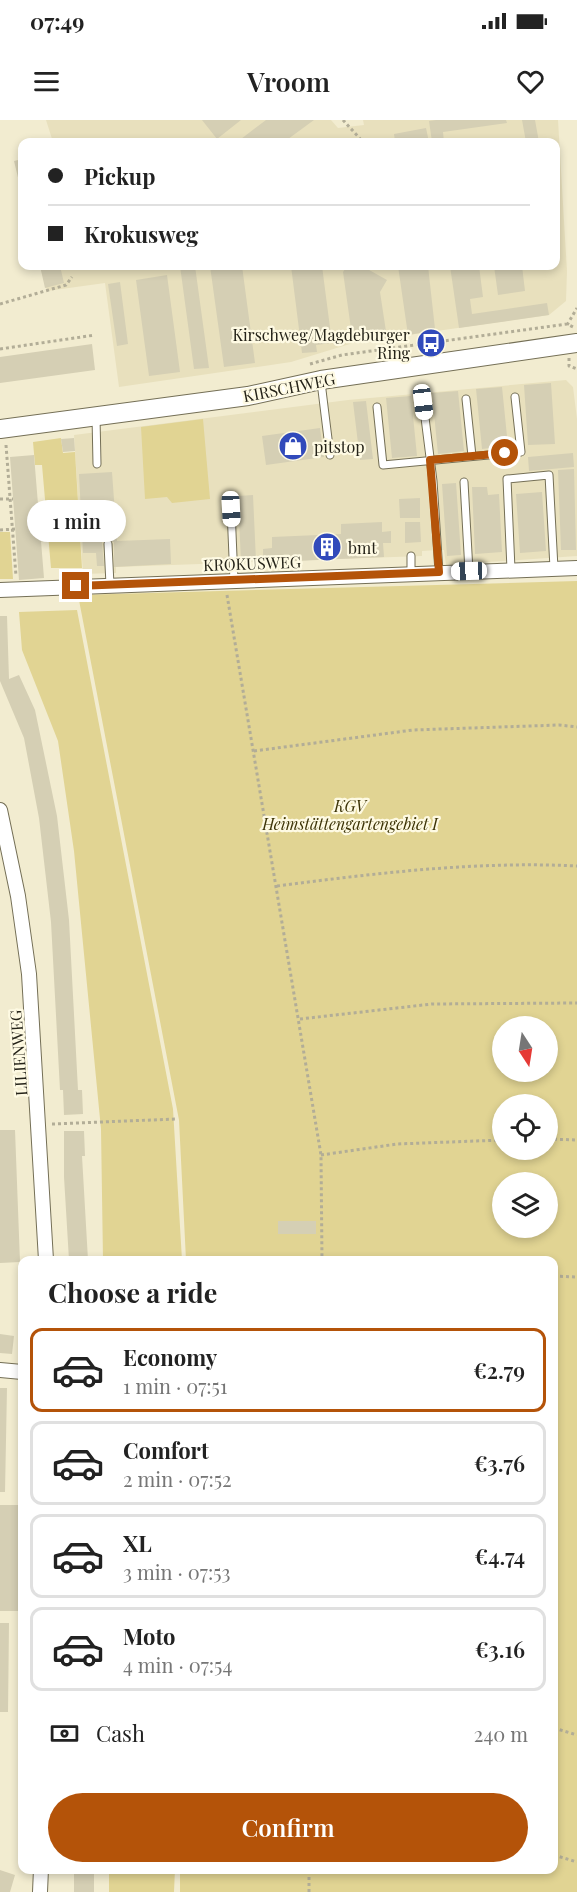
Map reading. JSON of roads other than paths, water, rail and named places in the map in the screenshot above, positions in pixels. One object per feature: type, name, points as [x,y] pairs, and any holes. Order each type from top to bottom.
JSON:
[{"type":"main road","name":"KIRSCHWEG","points":[[3,434],[96,417],[248,396],[321,380],[577,343]]},
{"type":"street","name":"KROKUSWEG","points":[[0,590],[358,574],[577,568]]},
{"type":"street","name":"LILIENWEG","points":[[0,810],[24,934],[40,1125],[46,1256]]},
{"type":"street","points":[[0,1370],[18,1372]]},
{"type":"street","points":[[40,1892],[41,1874]]},
{"type":"lane","points":[[321,380],[330,455]]},
{"type":"lane","points":[[376,407],[383,465],[521,452],[515,397]]},
{"type":"lane","points":[[466,399],[472,456]]},
{"type":"lane","points":[[423,402],[439,572]]},
{"type":"lane","points":[[96,417],[97,464]]},
{"type":"lane","points":[[511,570],[507,479],[549,475],[554,568]]},
{"type":"lane","points":[[464,482],[469,571]]},
{"type":"lane","points":[[231,509],[234,581]]},
{"type":"lane","points":[[108,544],[110,585]]},
{"type":"lane","points":[[411,556],[411,574]]},
{"type":"place","name":"Kirschweg/Magdeburger Ring","points":[[431,343]]},
{"type":"place","name":"pitstop","points":[[293,446]]},
{"type":"place","name":"bmt","points":[[327,547]]},
{"type":"park label","name":"KGV Heimstättengartengebiet I","points":[[350,814]]}]
